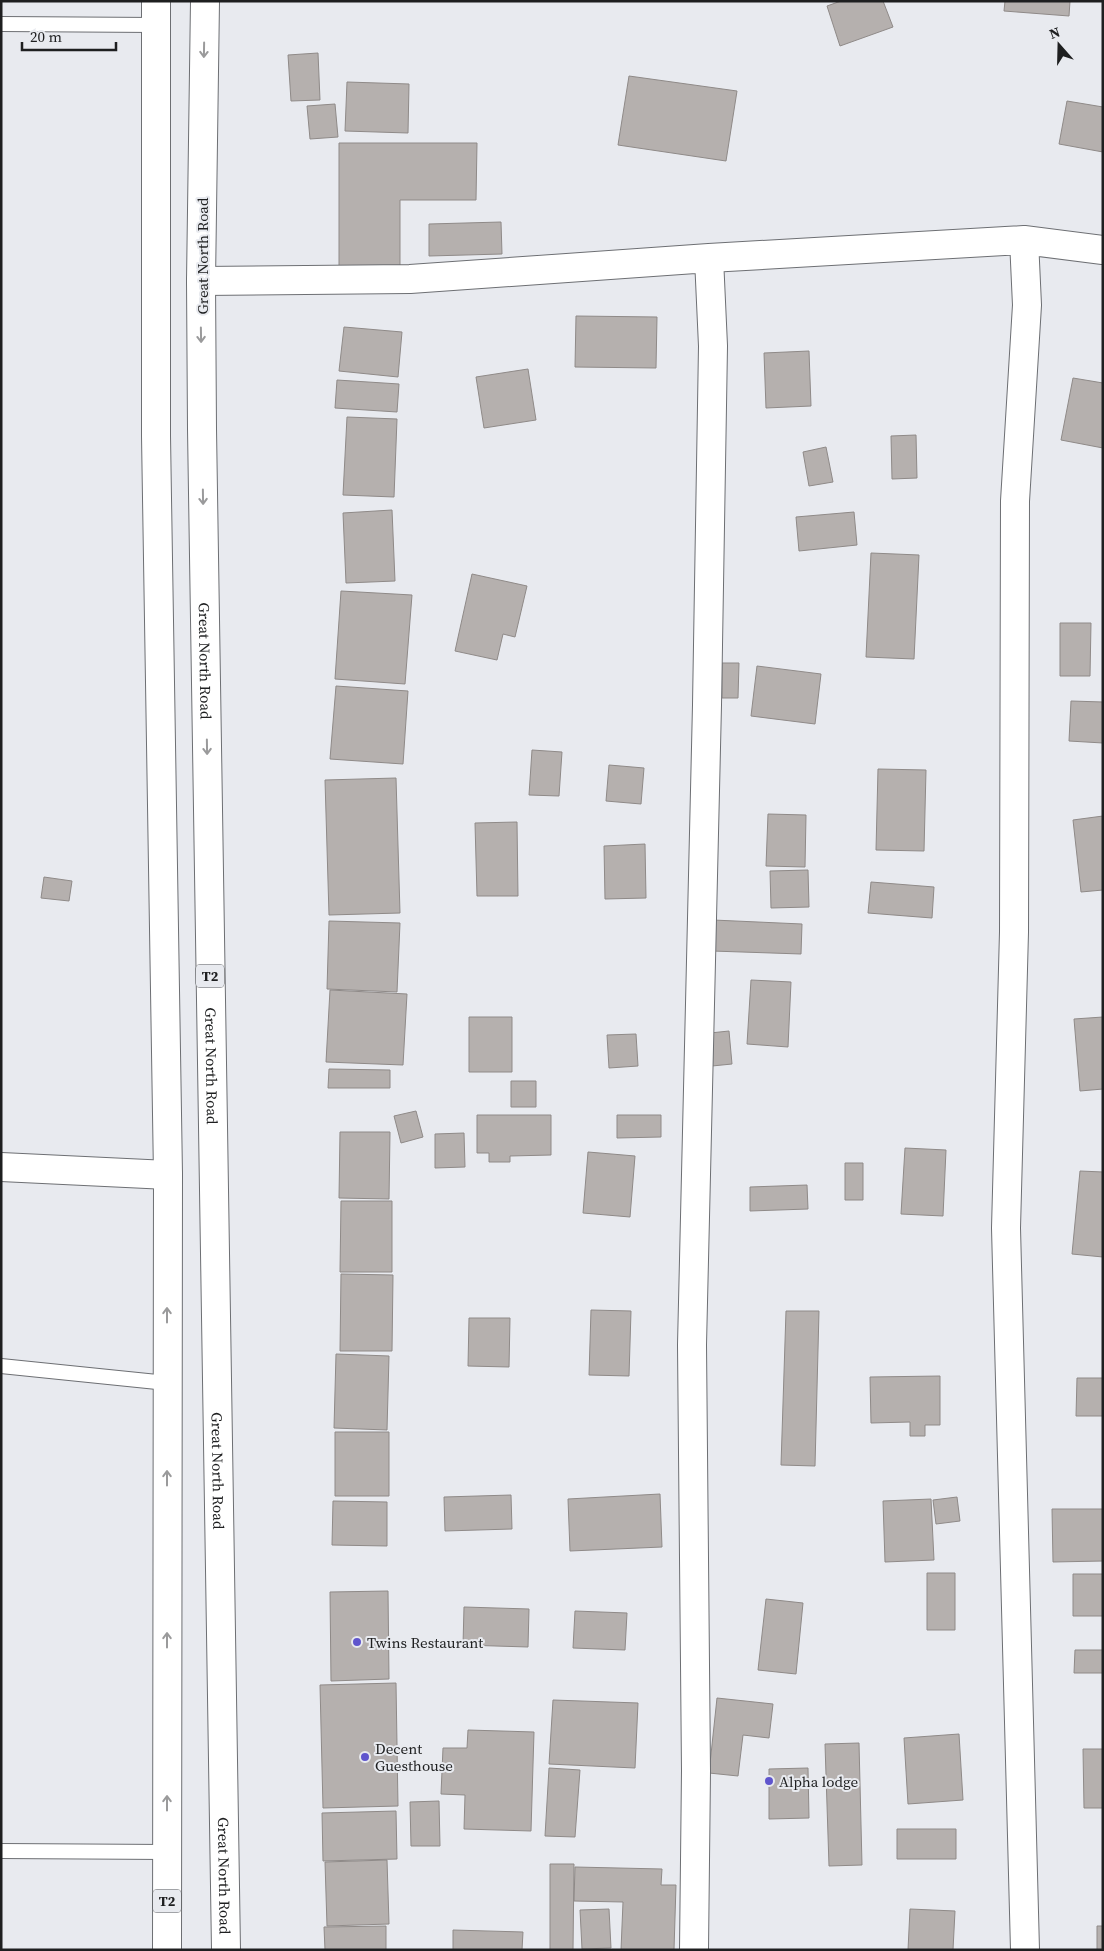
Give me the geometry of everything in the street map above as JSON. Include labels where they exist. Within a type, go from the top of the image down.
[{"type":"main road","name":"Great North Road","points":[[204,1],[201,281],[226,1950]]},
{"type":"main road","name":"T2","points":[[156,13],[156,436],[168,1175],[166,1950]]},
{"type":"main road","points":[[201,281],[410,278],[1024,240],[1103,250]]},
{"type":"main road","points":[[1024,240],[1028,305],[1015,501],[1014,932],[1006,1228],[1025,1950]]},
{"type":"main road","points":[[694,1950],[696,1771],[692,1345],[708,695],[713,366],[709,258]]},
{"type":"main road","points":[[1,1167],[168,1175]]},
{"type":"lane","points":[[1,24],[156,13]]},
{"type":"lane","points":[[1,1366],[167,1383]]},
{"type":"lane","points":[[1,1851],[167,1852]]},
{"type":"building","points":[[841,1],[883,1],[893,27],[840,46],[827,6]]},
{"type":"building","points":[[1005,1],[1070,1],[1069,16],[1004,11]]},
{"type":"building","points":[[318,53],[320,100],[291,101],[288,55]]},
{"type":"building","points":[[629,76],[737,91],[726,161],[618,145]]},
{"type":"building","points":[[347,82],[409,84],[408,133],[345,131]]},
{"type":"building","points":[[1067,101],[1103,107],[1103,152],[1059,144]]},
{"type":"building","points":[[335,104],[338,137],[310,139],[307,106]]},
{"type":"building","points":[[339,143],[477,143],[476,200],[400,200],[400,268],[339,268]]},
{"type":"building","points":[[501,222],[502,254],[429,256],[429,224]]},
{"type":"building","points":[[576,316],[657,317],[656,368],[575,367]]},
{"type":"building","points":[[344,327],[402,332],[398,377],[339,371]]},
{"type":"building","points":[[809,351],[811,406],[766,408],[764,353]]},
{"type":"building","points":[[528,369],[536,420],[484,428],[476,377]]},
{"type":"building","points":[[1073,378],[1103,383],[1103,448],[1061,440]]},
{"type":"building","points":[[337,380],[399,384],[397,412],[335,408]]},
{"type":"building","points":[[347,417],[397,419],[394,497],[343,495]]},
{"type":"building","points":[[916,435],[917,478],[892,479],[891,436]]},
{"type":"building","points":[[826,447],[833,482],[809,486],[803,452]]},
{"type":"building","points":[[392,510],[395,581],[346,583],[343,513]]},
{"type":"building","points":[[854,512],[857,545],[799,551],[796,517]]},
{"type":"building","points":[[871,553],[919,555],[914,659],[866,657]]},
{"type":"building","points":[[472,574],[527,586],[515,637],[503,634],[497,660],[455,651]]},
{"type":"building","points":[[341,591],[412,595],[405,684],[335,679]]},
{"type":"building","points":[[1060,623],[1091,623],[1090,676],[1060,676]]},
{"type":"building","points":[[722,663],[739,663],[738,698],[722,698]]},
{"type":"building","points":[[757,666],[821,674],[815,724],[751,716]]},
{"type":"building","points":[[336,686],[408,691],[403,764],[330,759]]},
{"type":"building","points":[[1071,701],[1103,702],[1103,743],[1069,741]]},
{"type":"building","points":[[532,750],[562,752],[559,796],[529,795]]},
{"type":"building","points":[[609,765],[644,768],[641,804],[606,801]]},
{"type":"building","points":[[878,769],[926,770],[924,851],[876,850]]},
{"type":"building","points":[[396,778],[400,913],[329,915],[325,780]]},
{"type":"building","points":[[768,814],[806,815],[805,867],[766,866]]},
{"type":"building","points":[[1103,816],[1103,890],[1081,892],[1073,820]]},
{"type":"building","points":[[517,822],[518,896],[477,896],[475,823]]},
{"type":"building","points":[[645,844],[646,898],[605,899],[604,846]]},
{"type":"building","points":[[808,870],[809,907],[771,908],[770,871]]},
{"type":"building","points":[[44,877],[72,881],[69,901],[41,898]]},
{"type":"building","points":[[871,882],[934,887],[932,918],[868,913]]},
{"type":"building","points":[[713,920],[802,924],[801,954],[712,951]]},
{"type":"building","points":[[329,921],[400,923],[397,992],[327,989]]},
{"type":"building","points":[[751,980],[791,982],[788,1047],[747,1044]]},
{"type":"building","points":[[330,990],[407,994],[403,1065],[326,1062]]},
{"type":"building","points":[[469,1017],[512,1017],[512,1072],[469,1072]]},
{"type":"building","points":[[1103,1017],[1103,1089],[1080,1091],[1074,1019]]},
{"type":"building","points":[[729,1031],[732,1064],[712,1066],[710,1033]]},
{"type":"building","points":[[636,1034],[638,1066],[609,1068],[607,1035]]},
{"type":"building","points":[[329,1069],[390,1070],[390,1088],[328,1088]]},
{"type":"building","points":[[511,1081],[536,1081],[536,1107],[511,1107]]},
{"type":"building","points":[[416,1111],[423,1137],[401,1143],[394,1116]]},
{"type":"building","points":[[477,1115],[551,1115],[551,1155],[510,1156],[510,1162],[489,1162],[489,1153],[477,1153]]},
{"type":"building","points":[[617,1115],[661,1115],[661,1137],[617,1138]]},
{"type":"building","points":[[340,1132],[390,1132],[389,1199],[339,1198]]},
{"type":"building","points":[[464,1133],[465,1167],[435,1168],[435,1134]]},
{"type":"building","points":[[905,1148],[946,1150],[943,1216],[901,1214]]},
{"type":"building","points":[[588,1152],[635,1156],[630,1217],[583,1213]]},
{"type":"building","points":[[845,1163],[863,1163],[863,1200],[845,1200]]},
{"type":"building","points":[[1080,1171],[1103,1172],[1103,1257],[1072,1254]]},
{"type":"building","points":[[807,1185],[808,1209],[750,1211],[750,1187]]},
{"type":"building","points":[[341,1201],[392,1201],[392,1272],[340,1272]]},
{"type":"building","points":[[341,1274],[393,1275],[392,1351],[340,1351]]},
{"type":"building","points":[[591,1310],[631,1311],[629,1376],[589,1375]]},
{"type":"building","points":[[786,1311],[819,1311],[815,1466],[781,1465]]},
{"type":"building","points":[[469,1318],[510,1318],[509,1367],[468,1366]]},
{"type":"building","points":[[336,1354],[389,1356],[387,1430],[334,1428]]},
{"type":"building","points":[[940,1376],[940,1425],[925,1425],[925,1436],[910,1436],[910,1422],[871,1423],[870,1377]]},
{"type":"building","points":[[1077,1378],[1103,1378],[1103,1416],[1076,1416]]},
{"type":"building","points":[[335,1432],[389,1432],[389,1496],[335,1496]]},
{"type":"building","points":[[660,1494],[662,1547],[570,1551],[568,1499]]},
{"type":"building","points":[[511,1495],[512,1529],[445,1531],[444,1497]]},
{"type":"building","points":[[957,1497],[960,1521],[936,1524],[933,1500]]},
{"type":"building","points":[[931,1499],[934,1560],[885,1562],[883,1501]]},
{"type":"building","points":[[333,1501],[387,1502],[387,1546],[332,1545]]},
{"type":"building","points":[[1052,1509],[1103,1509],[1103,1561],[1053,1562]]},
{"type":"building","points":[[927,1573],[955,1573],[955,1630],[927,1630]]},
{"type":"building","points":[[1073,1574],[1103,1574],[1103,1616],[1073,1616]]},
{"type":"building","points":[[388,1591],[389,1679],[331,1681],[330,1592]]},
{"type":"building","points":[[766,1599],[803,1603],[796,1674],[758,1670]]},
{"type":"building","points":[[464,1607],[529,1609],[528,1647],[463,1645]]},
{"type":"building","points":[[575,1611],[627,1613],[625,1650],[573,1648]]},
{"type":"building","points":[[1075,1650],[1103,1650],[1103,1673],[1074,1673]]},
{"type":"building","points":[[396,1683],[398,1806],[323,1808],[320,1685]]},
{"type":"building","points":[[717,1698],[773,1704],[769,1738],[743,1735],[738,1776],[709,1773]]},
{"type":"building","points":[[553,1700],[638,1703],[635,1768],[549,1764]]},
{"type":"building","points":[[468,1730],[534,1732],[531,1831],[464,1829],[465,1795],[441,1794],[443,1748],[467,1748]]},
{"type":"building","points":[[959,1734],[963,1800],[908,1804],[904,1738]]},
{"type":"building","points":[[859,1743],[862,1865],[829,1866],[825,1744]]},
{"type":"building","points":[[1083,1749],[1103,1749],[1103,1808],[1084,1808]]},
{"type":"building","points":[[549,1768],[580,1770],[575,1837],[545,1836]]},
{"type":"building","points":[[808,1768],[809,1818],[769,1819],[769,1769]]},
{"type":"building","points":[[439,1801],[440,1846],[411,1846],[410,1802]]},
{"type":"building","points":[[396,1811],[397,1859],[323,1861],[322,1813]]},
{"type":"building","points":[[897,1829],[956,1829],[956,1859],[897,1859]]},
{"type":"building","points":[[387,1860],[389,1924],[327,1926],[325,1862]]},
{"type":"building","points":[[550,1864],[574,1864],[573,1950],[550,1950]]},
{"type":"building","points":[[575,1867],[662,1869],[661,1885],[676,1885],[674,1950],[621,1950],[623,1902],[574,1901]]},
{"type":"building","points":[[609,1909],[611,1948],[582,1949],[580,1910]]},
{"type":"building","points":[[910,1909],[955,1911],[953,1950],[908,1950]]},
{"type":"building","points":[[386,1926],[386,1950],[325,1950],[324,1927]]},
{"type":"building","points":[[1097,1926],[1103,1926],[1103,1950],[1097,1950]]},
{"type":"building","points":[[453,1930],[523,1932],[522,1950],[453,1950]]},
{"type":"place","name":"Twins Restaurant","points":[[357,1642]]},
{"type":"place","name":"Decent Guesthouse","points":[[365,1757]]},
{"type":"place","name":"Alpha lodge","points":[[769,1781]]}]
